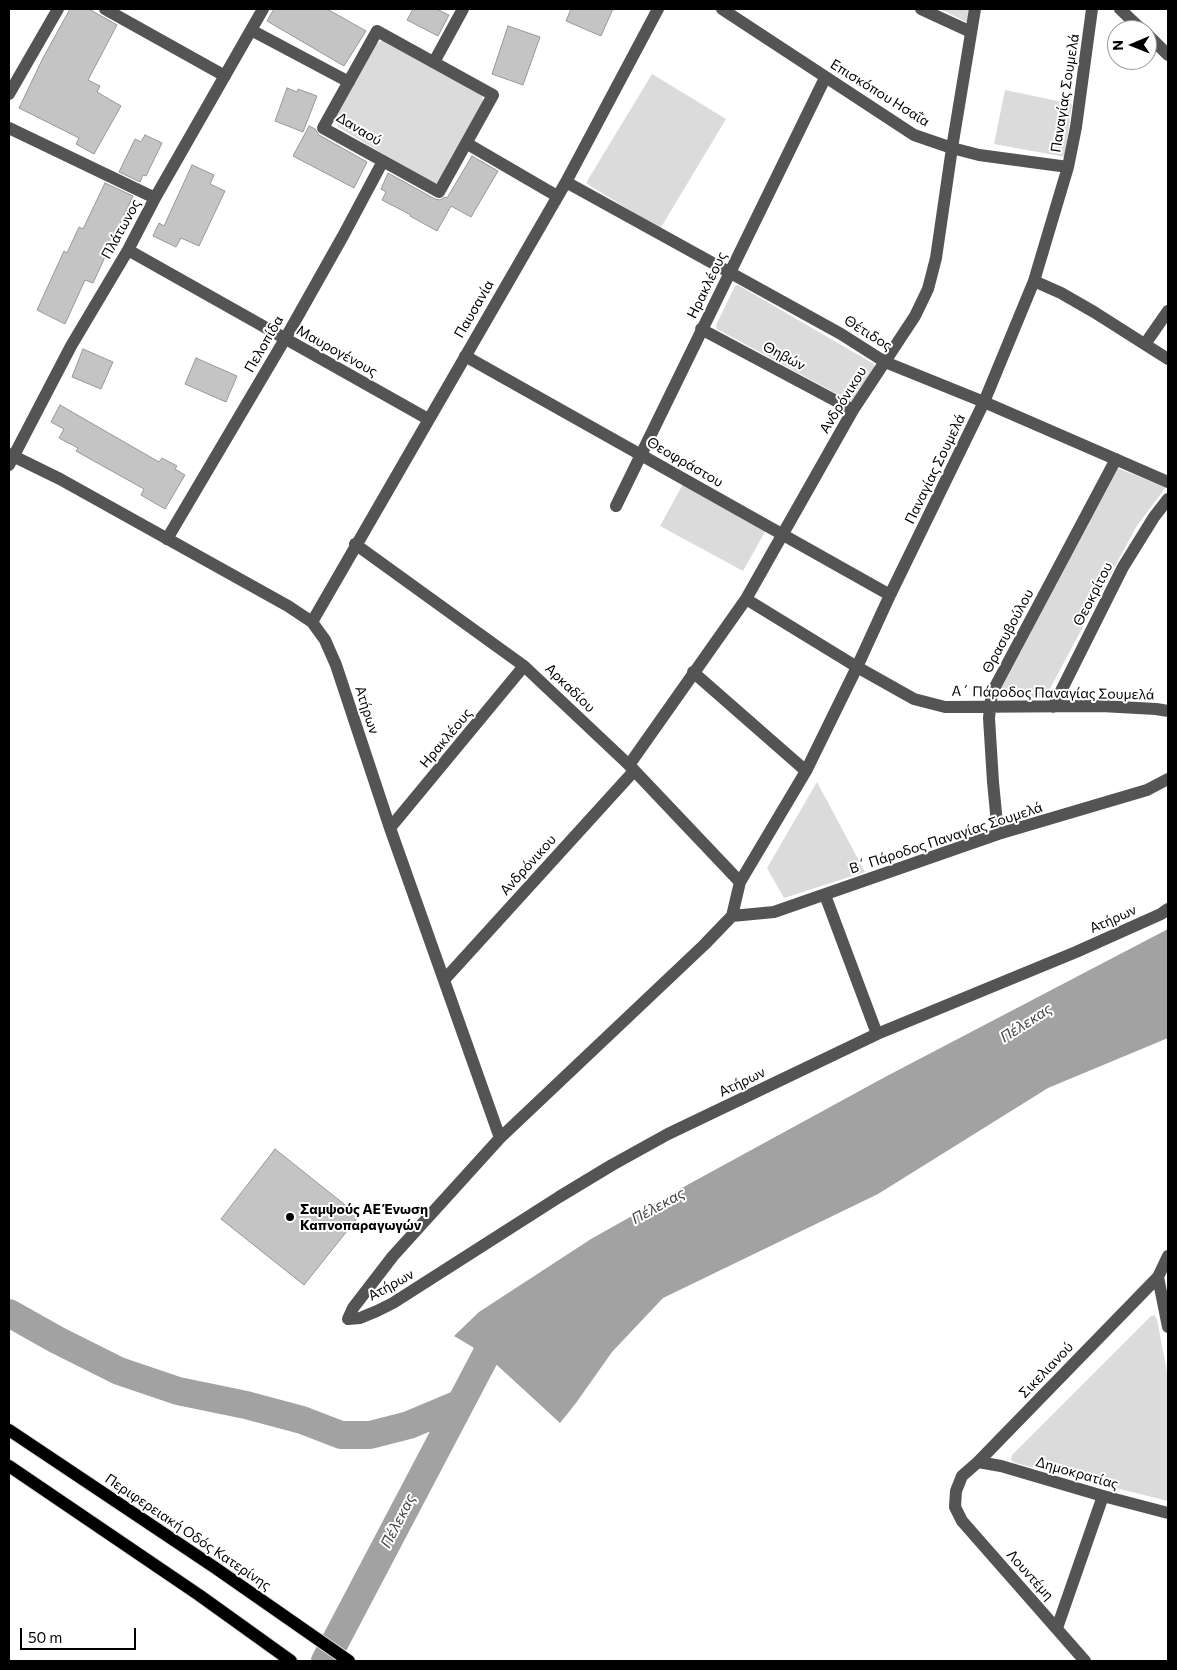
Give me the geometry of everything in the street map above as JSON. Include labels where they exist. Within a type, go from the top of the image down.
[{"type":"main road","name":"Περιφερειακή Οδός Κατερίνης","points":[[9,1430],[214,1567],[349,1661]]},
{"type":"main road","points":[[9,1466],[199,1595],[291,1661]]},
{"type":"street","points":[[9,94],[58,9]]},
{"type":"street","points":[[105,9],[225,76]]},
{"type":"street","name":"Πλάτωνος","points":[[10,458],[71,346],[128,250],[155,198],[263,9]]},
{"type":"street","points":[[434,62],[463,9]]},
{"type":"street","name":"Παυσανία","points":[[312,622],[355,544],[566,182],[658,9]]},
{"type":"street","name":"Επισκόπου Ησαΐα","points":[[722,9],[914,135],[978,155],[1068,167]]},
{"type":"street","points":[[921,9],[971,32]]},
{"type":"street","name":"Ανδρόνικου","points":[[444,980],[631,768],[694,672],[746,599],[781,534],[853,410],[915,316],[928,289],[936,258],[975,9]]},
{"type":"street","name":"Παναγίας Σουμελά","points":[[732,916],[740,882],[806,771],[857,667],[984,402],[1034,281],[1068,167],[1077,118],[1092,9]]},
{"type":"street","points":[[1120,9],[1132,20]]},
{"type":"street","points":[[251,30],[349,82]]},
{"type":"street","name":"Δαναού","points":[[377,30],[434,62],[493,95],[439,192],[323,128],[377,30]]},
{"type":"street","points":[[1157,44],[1168,54]]},
{"type":"street","name":"Ηρακλέους","points":[[616,506],[826,78]]},
{"type":"street","points":[[9,128],[155,198]]},
{"type":"street","points":[[466,143],[557,196]]},
{"type":"street","name":"Πελοπίδα","points":[[167,539],[285,339],[383,162]]},
{"type":"street","name":"Θέτιδος","points":[[566,182],[841,334],[885,362],[984,402],[1168,482]]},
{"type":"street","name":"Μαυρογένους","points":[[128,250],[428,419]]},
{"type":"street","points":[[1034,281],[1062,293],[1168,359]]},
{"type":"street","points":[[1146,344],[1168,311]]},
{"type":"street","name":"Θηβών","points":[[702,329],[853,410]]},
{"type":"street","name":"Θεοφράστου","points":[[464,356],[890,595]]},
{"type":"street","name":"Ατήρων","points":[[10,458],[41,468],[288,606],[312,622],[324,640],[336,665],[390,828],[500,1138],[393,1256],[353,1308],[348,1319],[360,1318],[393,1303],[552,1201],[668,1134],[877,1034],[1076,952],[1161,914],[1168,909]]},
{"type":"street","name":"Θρασυβούλου","points":[[998,834],[993,782],[990,706],[995,687],[1116,459]]},
{"type":"street","name":"Θεοκρίτου","points":[[1053,707],[1123,567],[1154,517],[1168,499]]},
{"type":"street","name":"Αρκαδίου","points":[[355,544],[524,666],[631,768],[740,882]]},
{"type":"street","points":[[746,599],[857,667]]},
{"type":"street","name":"Ηρακλέους","points":[[390,828],[524,666]]},
{"type":"street","name":"Α΄ Πάροδος Παναγίας Σουμελά","points":[[857,667],[914,699],[945,707],[1110,706],[1156,709],[1168,712]]},
{"type":"street","points":[[694,672],[806,771]]},
{"type":"street","name":"Β΄ Πάροδος Παναγίας Σουμελά","points":[[732,916],[774,912],[998,834],[1146,790],[1168,779]]},
{"type":"street","points":[[825,894],[877,1034]]},
{"type":"street","points":[[500,1138],[697,952],[732,916]]},
{"type":"street","name":"Σικελιανού","points":[[955,1507],[956,1491],[962,1476],[978,1462],[1158,1277],[1168,1256]]},
{"type":"street","points":[[1158,1277],[1168,1327]]},
{"type":"street","name":"Δημοκρατίας","points":[[978,1462],[1001,1466],[1168,1513]]},
{"type":"street","points":[[1057,1628],[1103,1496]]},
{"type":"street","name":"Λουντέμη","points":[[955,1507],[962,1521],[1085,1661]]},
{"type":"shaded area","points":[[940,9],[970,9],[968,23]]},
{"type":"shaded area","points":[[385,40],[482,94],[483,101],[438,183],[431,183],[338,127],[335,119],[376,43]]},
{"type":"shaded area","points":[[652,74],[726,119],[660,229],[586,183]]},
{"type":"shaded area","points":[[1005,90],[1072,104],[1065,157],[994,144]]},
{"type":"shaded area","points":[[738,285],[874,364],[875,370],[857,400],[850,401],[717,329],[716,325],[735,286]]},
{"type":"shaded area","points":[[1117,468],[1166,487],[1136,527],[1045,698],[997,697]]},
{"type":"shaded area","points":[[683,484],[766,530],[743,571],[660,526]]},
{"type":"shaded area","points":[[817,782],[865,872],[784,898],[767,868]]},
{"type":"shaded area","points":[[1154,1315],[1157,1319],[1168,1377],[1168,1501],[1015,1463],[1011,1460],[1012,1455]]},
{"type":"water","points":[[1168,929],[1168,1038],[1048,1088],[878,1194],[663,1298],[612,1352],[560,1423],[486,1355],[454,1336],[479,1312],[591,1239],[885,1077]]},
{"type":"building","points":[[70,9],[89,9],[117,25],[88,80],[100,86],[97,92],[121,106],[94,154],[76,144],[79,138],[19,108],[43,58]]},
{"type":"building","points":[[274,9],[327,9],[366,31],[344,66],[267,21]]},
{"type":"building","points":[[413,9],[436,9],[449,15],[438,36],[407,20]]},
{"type":"building","points":[[571,9],[613,9],[601,36],[566,21]]},
{"type":"building","points":[[508,26],[540,37],[523,85],[492,74]]},
{"type":"building","points":[[287,88],[297,92],[298,89],[317,96],[303,132],[275,121]]},
{"type":"building","points":[[309,126],[315,129],[319,135],[367,162],[354,188],[293,156]]},
{"type":"building","points":[[145,135],[162,143],[146,176],[143,175],[140,182],[119,172],[135,139],[141,142]]},
{"type":"building","points":[[472,156],[498,171],[471,217],[451,206],[437,231],[382,200],[386,192],[381,189],[388,173],[435,199],[447,198]]},
{"type":"building","points":[[192,165],[214,175],[210,184],[225,191],[199,246],[181,238],[176,247],[153,236],[159,223],[164,226]]},
{"type":"building","points":[[105,183],[133,196],[93,283],[85,280],[65,324],[37,310],[64,251],[67,253],[79,227],[83,229]]},
{"type":"building","points":[[83,349],[113,362],[101,389],[72,377]]},
{"type":"building","points":[[196,358],[237,376],[226,402],[185,384]]},
{"type":"building","points":[[60,405],[159,462],[162,458],[177,466],[175,469],[185,475],[165,509],[141,495],[144,489],[76,451],[78,448],[59,438],[64,429],[51,422]]},
{"type":"building","name":"Σαμψούς ΑΕ Ένωση Καπνοπαραγωγών","points":[[275,1149],[359,1216],[304,1285],[221,1219]]},
{"type":"waterway","points":[[9,1313],[119,1371],[178,1391],[246,1405],[302,1420],[341,1435],[370,1435],[409,1425],[459,1404]]},
{"type":"waterway","name":"Πέλεκας","points":[[325,1661],[486,1355],[496,1331],[504,1323]]},
{"type":"place","name":"Σαμψούς ΑΕ Ένωση Καπνοπαραγωγών","points":[[290,1217]]}]
